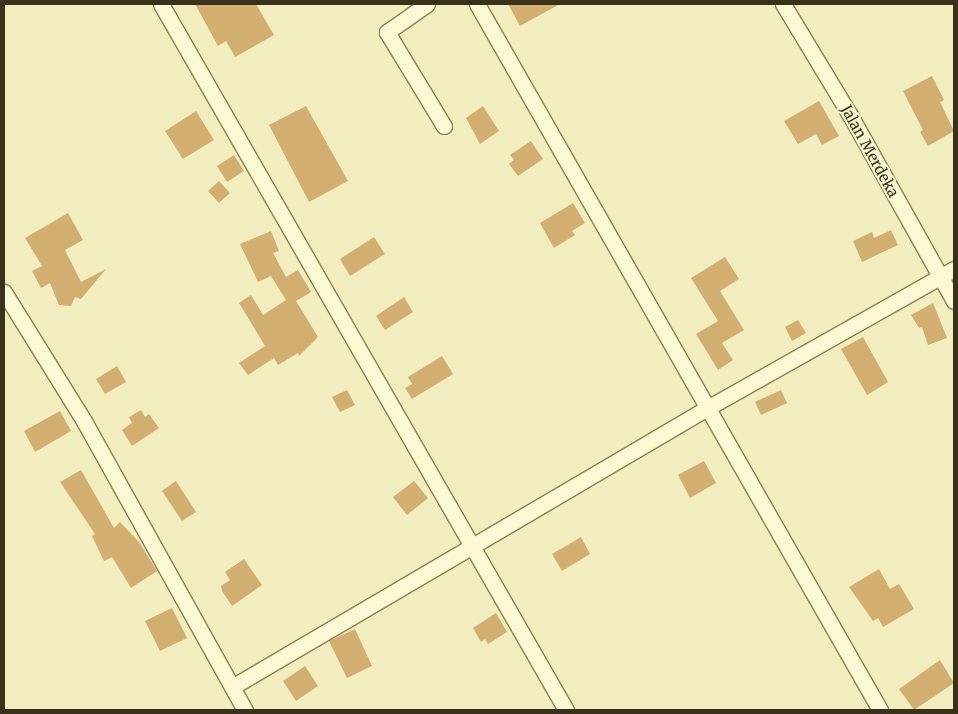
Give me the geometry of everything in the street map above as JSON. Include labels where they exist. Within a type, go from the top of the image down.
[{"type":"street","points":[[161,4],[566,710]]},
{"type":"street","points":[[427,4],[387,32],[444,126]]},
{"type":"street","points":[[477,4],[880,710]]},
{"type":"street","name":"Jalan Merdeka","points":[[783,4],[850,115],[954,301]]},
{"type":"street","points":[[232,687],[473,547],[708,407],[954,269]]},
{"type":"street","points":[[4,292],[84,421],[245,710]]},
{"type":"building","points":[[195,4],[256,4],[274,35],[235,57],[226,41],[218,46]]},
{"type":"building","points":[[508,4],[560,4],[520,26]]},
{"type":"building","points":[[932,76],[944,100],[940,102],[954,131],[928,146],[920,132],[923,130],[903,91]]},
{"type":"building","points":[[819,101],[839,136],[822,145],[816,134],[798,144],[784,121]]},
{"type":"building","points":[[306,106],[348,181],[309,202],[269,125]]},
{"type":"building","points":[[483,106],[499,131],[480,144],[466,118]]},
{"type":"building","points":[[196,111],[214,140],[183,159],[165,131]]},
{"type":"building","points":[[531,141],[543,159],[518,176],[509,164],[514,160],[510,155]]},
{"type":"building","points":[[234,155],[244,171],[227,182],[217,166]]},
{"type":"building","points":[[219,181],[230,193],[219,203],[208,191]]},
{"type":"building","points":[[573,203],[585,223],[572,231],[575,235],[554,248],[540,223]]},
{"type":"building","points":[[68,213],[83,240],[65,250],[81,282],[106,269],[81,299],[75,297],[71,306],[59,305],[50,283],[41,288],[32,271],[42,266],[25,238]]},
{"type":"building","points":[[891,230],[898,245],[862,262],[853,241],[872,232],[874,238]]},
{"type":"building","points":[[271,231],[279,251],[273,253],[286,277],[298,270],[311,292],[296,301],[318,337],[299,356],[298,353],[278,365],[274,358],[248,375],[239,363],[265,346],[239,303],[251,295],[263,315],[286,300],[271,276],[258,282],[240,244]]},
{"type":"building","points":[[374,237],[385,254],[350,276],[340,259]]},
{"type":"building","points":[[725,257],[739,279],[720,291],[744,330],[722,343],[733,360],[718,370],[696,334],[718,321],[691,278]]},
{"type":"building","points":[[404,297],[413,312],[385,330],[376,316]]},
{"type":"building","points":[[933,303],[947,338],[928,345],[922,327],[919,328],[911,315]]},
{"type":"building","points":[[798,320],[806,333],[792,341],[785,327]]},
{"type":"building","points":[[863,337],[888,382],[867,395],[841,349]]},
{"type":"building","points":[[442,356],[453,374],[412,399],[405,388],[412,384],[408,377]]},
{"type":"building","points":[[117,366],[126,382],[105,394],[96,379]]},
{"type":"building","points":[[347,390],[355,405],[340,412],[332,397]]},
{"type":"building","points":[[781,390],[787,403],[761,415],[755,402]]},
{"type":"building","points":[[141,410],[145,417],[149,414],[159,428],[132,446],[122,430],[132,423],[129,417]]},
{"type":"building","points":[[60,411],[71,431],[35,452],[24,431]]},
{"type":"building","points":[[704,461],[716,483],[690,498],[678,475]]},
{"type":"building","points":[[81,470],[114,528],[120,522],[139,542],[157,571],[131,588],[112,557],[104,561],[92,536],[95,534],[60,482]]},
{"type":"building","points":[[176,481],[196,512],[182,521],[162,491]]},
{"type":"building","points":[[414,481],[428,498],[407,515],[393,497]]},
{"type":"building","points":[[581,537],[590,554],[562,571],[552,554]]},
{"type":"building","points":[[244,559],[262,585],[232,606],[222,591],[221,586],[230,580],[225,572]]},
{"type":"building","points":[[879,569],[890,589],[899,584],[914,609],[883,627],[878,618],[873,621],[849,587]]},
{"type":"building","points":[[172,608],[187,638],[160,651],[145,621]]},
{"type":"building","points":[[496,613],[507,632],[488,644],[485,639],[481,642],[473,628]]},
{"type":"building","points":[[355,629],[372,666],[347,678],[329,641]]},
{"type":"building","points":[[940,660],[954,683],[914,710],[899,689]]},
{"type":"building","points":[[305,666],[318,686],[296,701],[283,681]]}]
